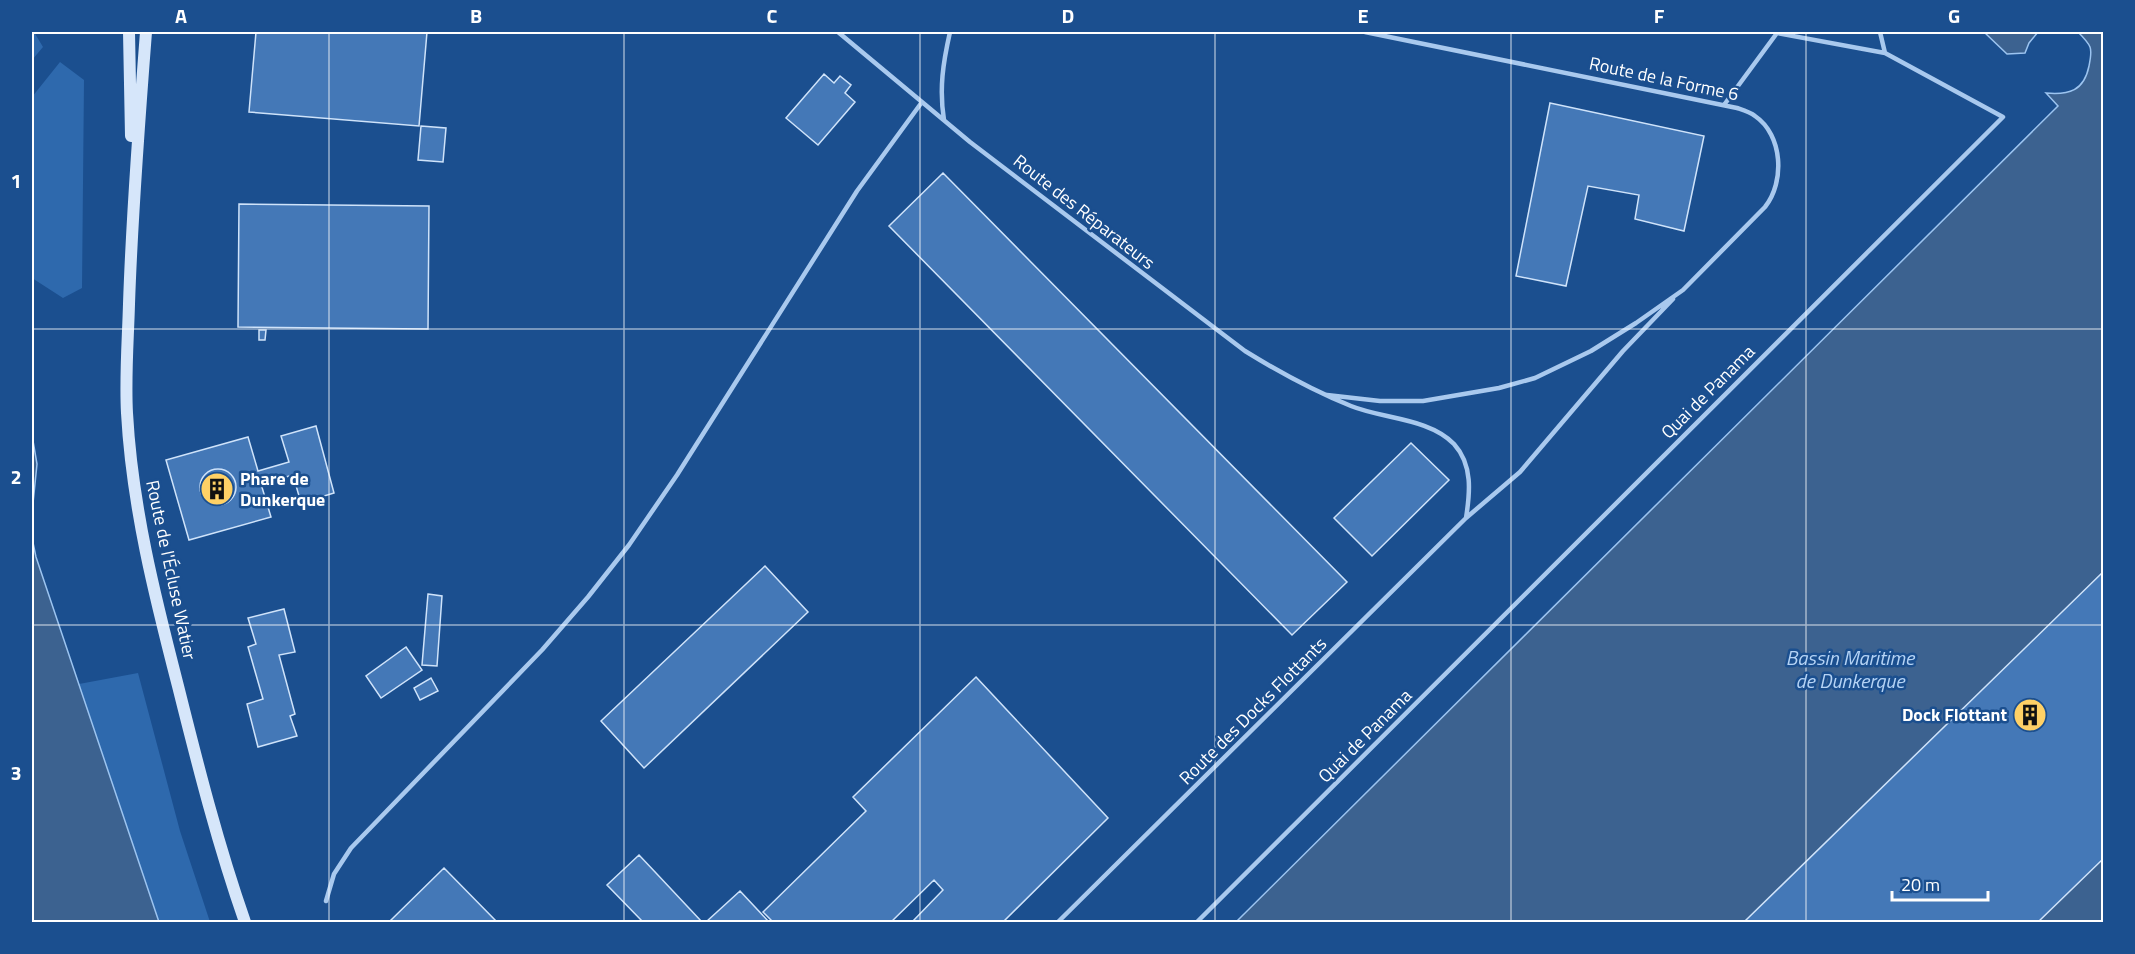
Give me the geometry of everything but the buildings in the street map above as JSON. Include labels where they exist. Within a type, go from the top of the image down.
[{"type":"street","name":"Route de l'Écluse Watier","points":[[129,32],[132,215],[127,412],[137,507],[161,619],[198,767],[245,922]]},
{"type":"street","name":"Route de l'Écluse Watier","points":[[132,215],[146,32]]},
{"type":"lane","name":"Route des Réparateurs","points":[[838,32],[944,121],[1223,336],[1281,372],[1328,395],[1368,412],[1435,431],[1453,443],[1464,459],[1468,471],[1470,497],[1466,518]]},
{"type":"lane","points":[[944,121],[941,74],[950,32]]},
{"type":"lane","name":"Route de la Forme 6","points":[[1328,395],[1380,401],[1423,401],[1516,384],[1545,374],[1582,356],[1636,323],[1683,290],[1765,207],[1778,181],[1775,147],[1766,128],[1754,115],[1737,108],[1365,32]]},
{"type":"lane","points":[[1880,32],[1885,53]]},
{"type":"lane","name":"Quai de Panama","points":[[1197,922],[2003,117],[1885,53],[1777,33],[1724,105]]},
{"type":"lane","points":[[326,900],[340,862],[356,841],[542,650],[629,545],[677,475],[857,191],[922,102]]},
{"type":"lane","name":"Route des Docks Flottants","points":[[1058,922],[1466,518],[1520,472],[1623,351],[1683,290]]},
{"type":"shaded area","points":[[32,32],[43,47],[32,60]]},
{"type":"shaded area","points":[[60,62],[84,80],[82,288],[63,298],[32,278],[32,97]]},
{"type":"shaded area","points":[[138,673],[180,831],[210,922],[159,922],[79,684]]},
{"type":"water","points":[[1984,32],[2038,32],[2029,43],[2025,53],[2007,54]]},
{"type":"water","name":"Bassin Maritime de Dunkerque","points":[[2078,32],[2103,32],[2103,922],[1236,922],[2058,106],[2046,93],[2068,92],[2079,86],[2087,74],[2091,51],[2088,43]]},
{"type":"water","points":[[32,435],[37,464],[32,513]]},
{"type":"water","points":[[32,538],[36,557],[159,922],[32,922]]},
{"type":"place","name":"Phare de Dunkerque","points":[[217,489]]},
{"type":"place","name":"Dock Flottant","points":[[2030,715]]}]
